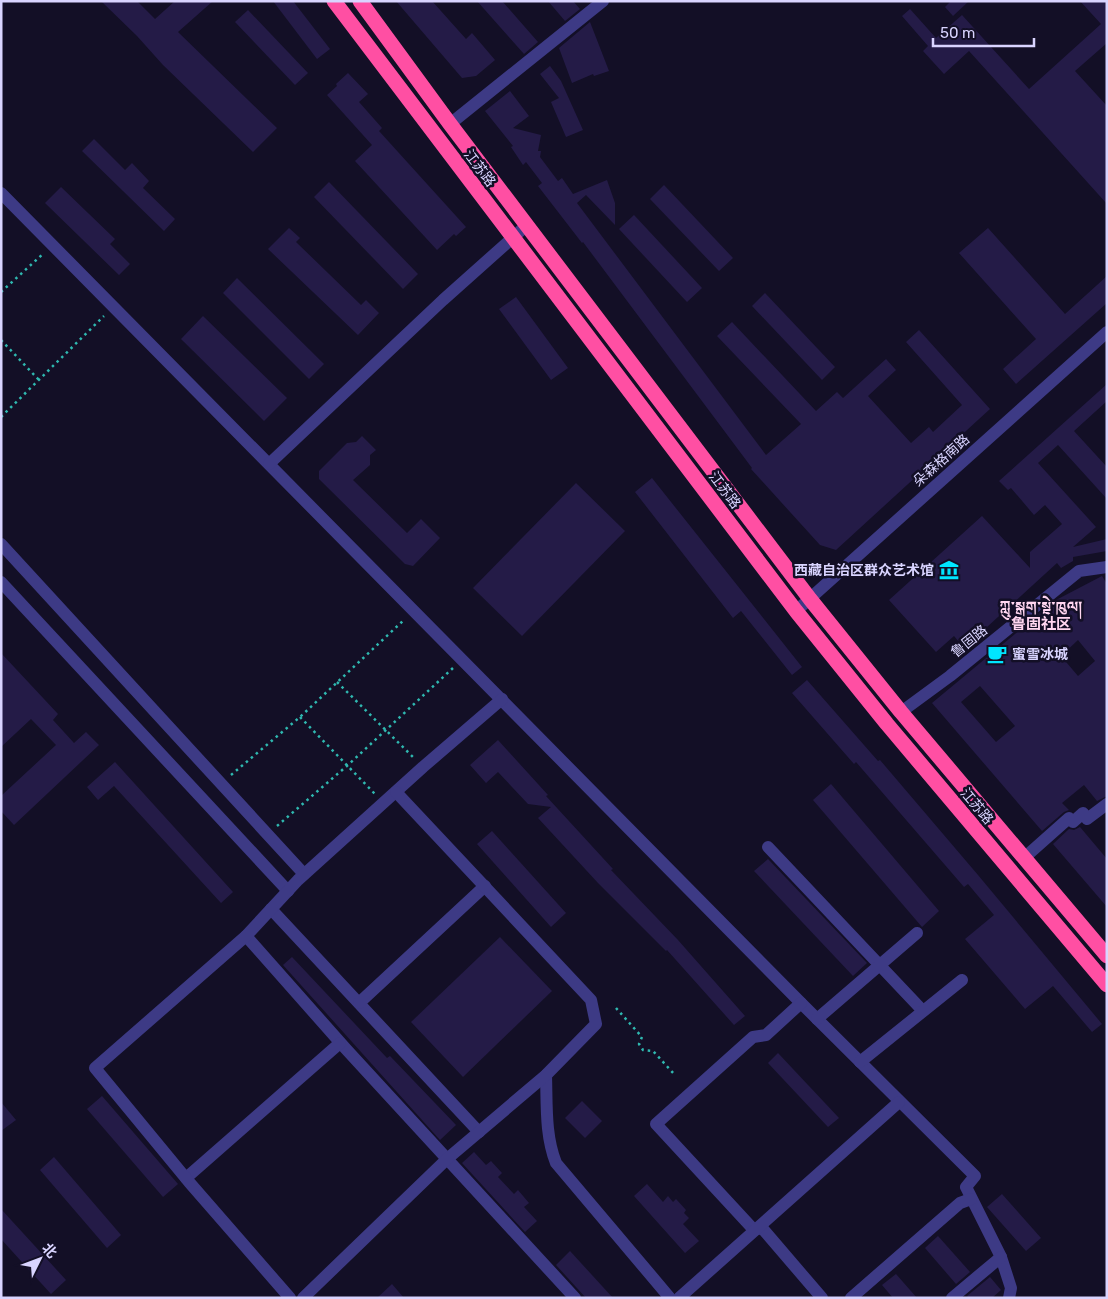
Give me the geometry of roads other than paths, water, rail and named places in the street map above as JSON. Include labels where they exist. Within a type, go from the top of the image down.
[{"type":"highway","name":"江苏路","points":[[334,1],[796,611],[887,724],[1107,985]]},
{"type":"highway","name":"江苏路","points":[[360,1],[450,124],[810,599],[902,712],[1107,956]]},
{"type":"street","points":[[450,124],[603,1]]},
{"type":"street","points":[[2,195],[114,306],[800,1003],[975,1176],[966,1187],[1001,1257],[1011,1288],[1009,1298]]},
{"type":"street","points":[[269,464],[443,300],[527,225]]},
{"type":"street","name":"朵森格南路","points":[[796,611],[1107,332]]},
{"type":"street","points":[[1,544],[304,874]]},
{"type":"street","name":"鲁固路","points":[[902,712],[950,676],[1079,571],[1107,568]]},
{"type":"street","points":[[1,582],[288,891]]},
{"type":"street","points":[[290,1298],[186,1178],[95,1068],[246,936],[304,874],[502,699]]},
{"type":"street","points":[[303,1298],[447,1159],[546,1075],[596,1024],[591,1000],[396,792]]},
{"type":"street","points":[[1024,858],[1069,818],[1073,822],[1083,813],[1087,819],[1107,804]]},
{"type":"street","points":[[768,847],[923,1011]]},
{"type":"street","points":[[359,1004],[485,886]]},
{"type":"street","points":[[271,909],[479,1132]]},
{"type":"street","points":[[817,1019],[917,934]]},
{"type":"street","points":[[246,936],[340,1044],[575,1298]]},
{"type":"street","points":[[860,1062],[962,980]]},
{"type":"street","points":[[754,1230],[656,1124],[753,1037],[766,1034],[800,1003]]},
{"type":"street","points":[[186,1178],[340,1044]]},
{"type":"street","points":[[546,1075],[547,1126],[550,1147],[556,1163],[670,1298]]},
{"type":"street","points":[[679,1298],[899,1102]]},
{"type":"street","points":[[856,1296],[960,1202],[971,1199]]},
{"type":"street","points":[[754,1230],[762,1228],[822,1298]]},
{"type":"street","points":[[952,1298],[1001,1257]]},
{"type":"place","name":"西藏自治区群众艺术馆","points":[[949,570]]},
{"type":"place","name":"蜜雪冰城","points":[[997,654]]},
{"type":"district","name":"ཀླུ་སྒུག་སྡེ་ཁུལ། 鲁固社区","points":[[1041,616]]}]
